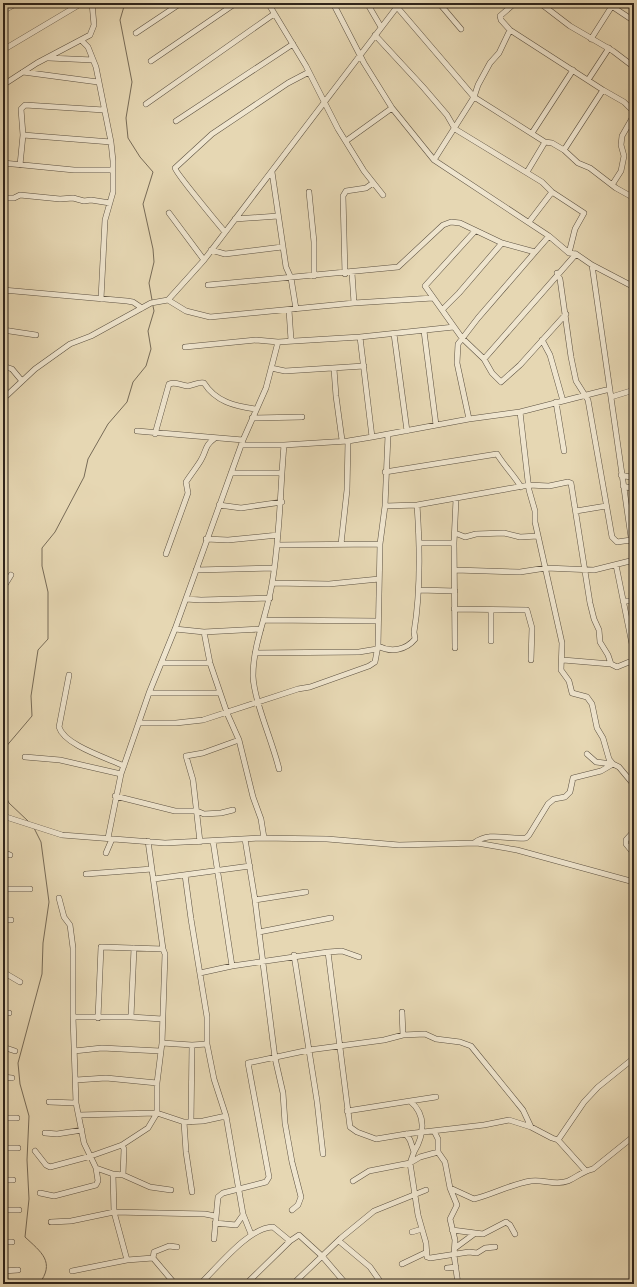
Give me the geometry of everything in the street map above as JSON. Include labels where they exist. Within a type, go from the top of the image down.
[{"type":"street","points":[[3,11],[16,3]]},
{"type":"street","points":[[3,50],[82,3]]},
{"type":"street","points":[[88,47],[90,35],[94,25],[92,3]]},
{"type":"street","points":[[136,33],[181,3]]},
{"type":"street","points":[[151,60],[236,3]]},
{"type":"street","points":[[268,3],[309,72],[324,103],[346,141],[373,183],[383,195]]},
{"type":"street","points":[[333,3],[360,55],[392,108],[434,160],[529,222],[569,253],[576,254],[592,265],[633,286],[634,294]]},
{"type":"street","points":[[367,3],[381,27]]},
{"type":"street","points":[[439,3],[461,29]]},
{"type":"street","points":[[540,3],[634,67]]},
{"type":"street","points":[[511,4],[500,18],[510,30],[624,102],[634,112]]},
{"type":"street","points":[[168,300],[204,260],[398,5],[474,97],[545,142],[552,143],[564,150],[578,163],[590,168],[612,185],[634,198]]},
{"type":"street","points":[[591,39],[609,5],[634,21]]},
{"type":"street","points":[[146,104],[274,14]]},
{"type":"street","points":[[434,160],[474,97],[478,85],[490,63],[499,53],[510,30]]},
{"type":"street","points":[[3,85],[47,58],[82,41],[90,35]]},
{"type":"street","points":[[375,36],[447,115],[455,129],[527,172],[542,182],[552,192],[584,213],[575,229],[569,253]]},
{"type":"street","points":[[82,41],[88,47],[94,60],[111,142],[113,192],[105,220],[101,299]]},
{"type":"street","points":[[176,121],[293,44]]},
{"type":"street","points":[[588,80],[608,48]]},
{"type":"street","points":[[47,58],[94,60]]},
{"type":"street","points":[[532,133],[573,70]]},
{"type":"street","points":[[23,72],[98,82]]},
{"type":"street","points":[[225,232],[194,192],[184,182],[175,168],[212,134],[284,86],[309,72]]},
{"type":"street","points":[[564,150],[603,90]]},
{"type":"street","points":[[20,165],[23,134],[21,109],[25,105],[104,110]]},
{"type":"street","points":[[346,141],[392,108]]},
{"type":"street","points":[[612,185],[621,171],[624,156],[621,145],[622,136],[634,115]]},
{"type":"street","points":[[23,134],[111,142]]},
{"type":"street","points":[[527,172],[545,142]]},
{"type":"street","points":[[3,163],[74,170],[113,170]]},
{"type":"street","points":[[272,172],[282,247],[286,267],[292,278],[296,309]]},
{"type":"street","points":[[345,274],[343,196],[346,191],[366,188],[373,183]]},
{"type":"street","points":[[309,192],[314,242],[314,276]]},
{"type":"street","points":[[529,222],[552,192]]},
{"type":"street","points":[[3,198],[14,198],[20,195],[60,199],[73,198],[84,201],[92,200],[110,203]]},
{"type":"street","points":[[169,212],[204,260]]},
{"type":"street","points":[[235,219],[278,216]]},
{"type":"street","points":[[208,285],[345,274],[398,267],[443,225],[451,222],[460,223],[502,243],[535,252]]},
{"type":"street","points":[[475,231],[425,286],[443,309],[462,338],[484,359],[492,373],[501,382],[520,365],[566,314]]},
{"type":"street","points":[[469,420],[457,363],[458,344],[549,236]]},
{"type":"street","points":[[443,309],[459,293],[502,243]]},
{"type":"street","points":[[211,250],[225,254],[282,247]]},
{"type":"street","points":[[484,359],[557,273],[576,254]]},
{"type":"street","points":[[456,570],[520,572],[546,568],[600,570],[634,559],[631,540],[632,529],[623,486],[592,265]]},
{"type":"street","points":[[352,273],[354,303]]},
{"type":"street","points":[[557,273],[560,279],[566,314],[574,375],[586,396],[606,506],[614,541],[631,540]]},
{"type":"street","points":[[3,290],[133,302],[142,308]]},
{"type":"street","points":[[3,399],[36,369],[70,344],[91,336],[151,303],[159,301],[168,300],[186,311],[210,317],[354,303],[433,298]]},
{"type":"street","points":[[289,310],[291,340]]},
{"type":"street","points":[[186,347],[256,340],[278,342],[394,334],[454,327]]},
{"type":"street","points":[[3,330],[36,335]]},
{"type":"street","points":[[424,331],[436,425]]},
{"type":"street","points":[[394,334],[407,431]]},
{"type":"street","points":[[360,336],[372,437]]},
{"type":"street","points":[[542,340],[550,356],[563,401]]},
{"type":"street","points":[[106,853],[110,839],[115,796],[121,774],[140,723],[149,693],[175,629],[218,505],[255,410],[266,388],[278,342]]},
{"type":"street","points":[[3,366],[12,369],[22,381]]},
{"type":"street","points":[[271,368],[285,371],[364,366]]},
{"type":"street","points":[[334,369],[336,396],[345,440],[348,490],[341,544]]},
{"type":"street","points":[[154,434],[169,384],[173,382],[189,386],[198,382],[204,383],[209,391],[228,404],[255,410]]},
{"type":"street","points":[[137,432],[284,445],[345,440],[388,435],[436,425],[520,412],[610,389]]},
{"type":"street","points":[[611,397],[634,390]]},
{"type":"street","points":[[556,402],[564,451]]},
{"type":"street","points":[[520,412],[529,486],[535,511],[535,522],[562,643],[563,660],[561,670],[569,680],[572,693],[586,697],[594,706],[597,728],[603,738],[609,759],[613,764]]},
{"type":"street","points":[[252,418],[302,417]]},
{"type":"street","points":[[140,723],[176,723],[203,720],[369,666],[375,662],[378,648],[377,620],[380,544],[385,506],[385,472],[388,435]]},
{"type":"street","points":[[166,554],[188,493],[186,482],[202,459],[203,451],[208,443],[215,438]]},
{"type":"street","points":[[279,769],[253,677],[255,653],[270,598],[282,502],[281,473],[284,445]]},
{"type":"street","points":[[385,472],[496,454],[507,470],[516,477],[521,487]]},
{"type":"street","points":[[231,473],[281,473]]},
{"type":"street","points":[[622,475],[630,477],[634,474]]},
{"type":"street","points":[[385,506],[417,505],[521,487],[549,486],[568,482],[571,483],[584,569],[594,619],[599,630],[600,642],[608,655],[611,664]]},
{"type":"street","points":[[623,486],[634,489]]},
{"type":"street","points":[[455,648],[454,609],[456,570],[454,543],[456,499]]},
{"type":"street","points":[[218,505],[240,508],[282,502]]},
{"type":"street","points":[[255,653],[359,652],[378,648],[390,651],[396,650],[416,639],[414,632],[419,590],[417,505]]},
{"type":"street","points":[[576,511],[606,506]]},
{"type":"street","points":[[455,533],[466,537],[476,534],[504,533],[520,537],[538,536]]},
{"type":"street","points":[[206,539],[228,540],[278,535]]},
{"type":"street","points":[[419,543],[454,543]]},
{"type":"street","points":[[277,545],[380,544]]},
{"type":"street","points":[[616,565],[634,654]]},
{"type":"street","points":[[196,570],[274,568]]},
{"type":"street","points":[[3,588],[11,575]]},
{"type":"street","points":[[272,583],[329,584],[379,579]]},
{"type":"street","points":[[419,590],[456,591]]},
{"type":"street","points":[[186,598],[201,600],[270,598]]},
{"type":"street","points":[[623,601],[634,601]]},
{"type":"street","points":[[454,609],[492,611],[510,609],[527,610],[532,628],[531,660]]},
{"type":"street","points":[[491,641],[492,611]]},
{"type":"street","points":[[265,620],[377,620]]},
{"type":"street","points":[[175,629],[204,632],[261,629]]},
{"type":"street","points":[[204,632],[210,663],[227,713],[239,740],[253,797],[261,819],[264,838]]},
{"type":"street","points":[[563,660],[611,664],[617,667],[634,660]]},
{"type":"street","points":[[161,663],[210,663]]},
{"type":"street","points":[[69,676],[59,727],[60,733],[71,742],[124,766]]},
{"type":"street","points":[[149,693],[220,693]]},
{"type":"street","points":[[200,842],[193,780],[186,756],[203,753],[239,740]]},
{"type":"street","points":[[588,754],[596,762],[613,764],[619,767],[634,785]]},
{"type":"street","points":[[25,757],[60,760],[121,774]]},
{"type":"street","points":[[474,843],[487,837],[507,836],[526,838],[529,836],[551,801],[565,797],[570,792],[573,778],[601,771],[613,764]]},
{"type":"street","points":[[115,796],[175,811],[197,811],[204,814],[221,813],[233,810]]},
{"type":"street","points":[[3,816],[30,826],[62,834],[110,839],[200,842],[264,838],[326,839],[399,845],[474,843],[516,850],[634,882]]},
{"type":"street","points":[[634,831],[626,840],[626,844],[634,854]]},
{"type":"street","points":[[245,839],[255,900],[275,1058],[282,1093],[285,1123],[292,1162],[301,1198],[298,1205],[292,1210]]},
{"type":"street","points":[[35,1151],[48,1166],[91,1156],[122,1145],[148,1128],[158,1113],[157,1083],[162,1043],[165,954],[148,841]]},
{"type":"street","points":[[213,841],[232,966]]},
{"type":"street","points":[[3,852],[10,855]]},
{"type":"street","points":[[154,879],[250,866]]},
{"type":"street","points":[[86,874],[152,869]]},
{"type":"street","points":[[185,875],[207,1017],[207,1044],[214,1079],[226,1116],[243,1215],[251,1234]]},
{"type":"street","points":[[3,889],[30,889]]},
{"type":"street","points":[[255,900],[306,892]]},
{"type":"street","points":[[40,1193],[54,1196],[96,1185],[98,1181],[96,1168],[84,1144],[76,1104],[73,1017],[74,948],[70,925],[64,917],[59,898]]},
{"type":"street","points":[[259,932],[331,918]]},
{"type":"street","points":[[3,920],[11,920]]},
{"type":"street","points":[[98,1018],[101,947],[164,949]]},
{"type":"street","points":[[131,1017],[134,948]]},
{"type":"street","points":[[200,973],[294,955],[342,951],[359,957]]},
{"type":"street","points":[[328,952],[339,1047],[345,1077],[347,1110],[350,1127],[357,1132],[376,1139],[484,1125],[509,1120],[532,1127],[558,1140],[585,1170]]},
{"type":"street","points":[[294,955],[321,1129],[323,1154]]},
{"type":"street","points":[[3,972],[20,982]]},
{"type":"street","points":[[3,1012],[9,1013]]},
{"type":"street","points":[[402,1012],[403,1034]]},
{"type":"street","points":[[73,1017],[131,1017],[162,1019]]},
{"type":"street","points":[[214,1239],[218,1197],[223,1193],[268,1180],[248,1063],[309,1050],[384,1040],[403,1034],[425,1034],[436,1039],[460,1042],[470,1046],[523,1110],[532,1127]]},
{"type":"street","points":[[162,1043],[192,1045],[207,1044]]},
{"type":"street","points":[[191,1122],[192,1045]]},
{"type":"street","points":[[3,1048],[15,1051]]},
{"type":"street","points":[[74,1051],[102,1048],[160,1051]]},
{"type":"street","points":[[558,1140],[584,1102],[598,1087],[634,1058]]},
{"type":"street","points":[[3,1077],[12,1078]]},
{"type":"street","points":[[76,1080],[106,1078],[157,1083]]},
{"type":"street","points":[[347,1110],[436,1097]]},
{"type":"street","points":[[410,1101],[419,1110],[423,1132],[410,1163],[415,1195],[426,1243],[425,1253]]},
{"type":"street","points":[[49,1102],[76,1104]]},
{"type":"street","points":[[79,1115],[158,1113],[184,1122],[203,1121],[226,1116]]},
{"type":"street","points":[[3,1118],[17,1118]]},
{"type":"street","points":[[184,1122],[186,1152],[192,1192]]},
{"type":"street","points":[[45,1133],[57,1134],[82,1130]]},
{"type":"street","points":[[434,1131],[438,1139],[438,1152],[445,1162],[450,1188],[457,1205],[450,1218],[455,1240],[454,1255],[458,1284]]},
{"type":"street","points":[[406,1134],[410,1140],[414,1152]]},
{"type":"street","points":[[450,1188],[474,1199],[514,1184],[534,1181],[554,1184],[568,1181],[585,1170],[593,1169],[634,1136]]},
{"type":"street","points":[[122,1145],[124,1149],[123,1175]]},
{"type":"street","points":[[3,1148],[18,1148]]},
{"type":"street","points":[[353,1181],[376,1169],[387,1169],[410,1163],[438,1152]]},
{"type":"street","points":[[96,1168],[113,1174],[123,1175],[150,1187],[171,1190]]},
{"type":"street","points":[[113,1174],[114,1212],[127,1260]]},
{"type":"street","points":[[3,1180],[13,1180]]},
{"type":"street","points":[[293,1284],[322,1256],[374,1211],[426,1190]]},
{"type":"street","points":[[3,1210],[19,1210]]},
{"type":"street","points":[[51,1222],[71,1221],[114,1212],[205,1214],[215,1216]]},
{"type":"street","points":[[215,1223],[236,1224],[243,1215]]},
{"type":"street","points":[[452,1230],[483,1234],[506,1222],[510,1225],[515,1234]]},
{"type":"street","points":[[200,1284],[251,1234],[265,1228],[273,1228],[290,1241]]},
{"type":"street","points":[[412,1232],[422,1229]]},
{"type":"street","points":[[455,1248],[474,1234]]},
{"type":"street","points":[[246,1284],[290,1241],[299,1235],[302,1236],[322,1256],[346,1284]]},
{"type":"street","points":[[339,1241],[370,1267],[382,1284]]},
{"type":"street","points":[[3,1242],[12,1242]]},
{"type":"street","points":[[175,1284],[153,1258],[154,1252],[161,1248],[169,1246],[178,1247]]},
{"type":"street","points":[[425,1253],[430,1258],[469,1252],[477,1253],[485,1248],[495,1246]]},
{"type":"street","points":[[402,1264],[425,1253]]},
{"type":"street","points":[[72,1271],[127,1260],[153,1258]]},
{"type":"street","points":[[447,1268],[456,1267]]},
{"type":"street","points":[[3,1271],[18,1270]]},
{"type":"waterway","points":[[125,3],[120,20],[132,82],[126,118],[128,138],[140,157],[153,172],[143,204],[153,249],[154,262],[149,283],[152,300]]},
{"type":"waterway","points":[[3,780],[6,766],[4,749],[32,716],[31,696],[38,650],[48,639],[48,592],[42,566],[42,548],[55,532],[84,477],[88,459],[108,424],[127,402],[133,382],[146,366],[151,349],[148,331],[154,311],[153,306]]},
{"type":"waterway","points":[[3,791],[9,803],[28,821]]},
{"type":"waterway","points":[[34,828],[41,842],[49,902],[43,943],[42,974],[18,1063],[20,1084],[29,1116],[27,1160],[29,1199],[25,1237],[41,1253],[46,1263],[44,1276],[39,1284]]}]
